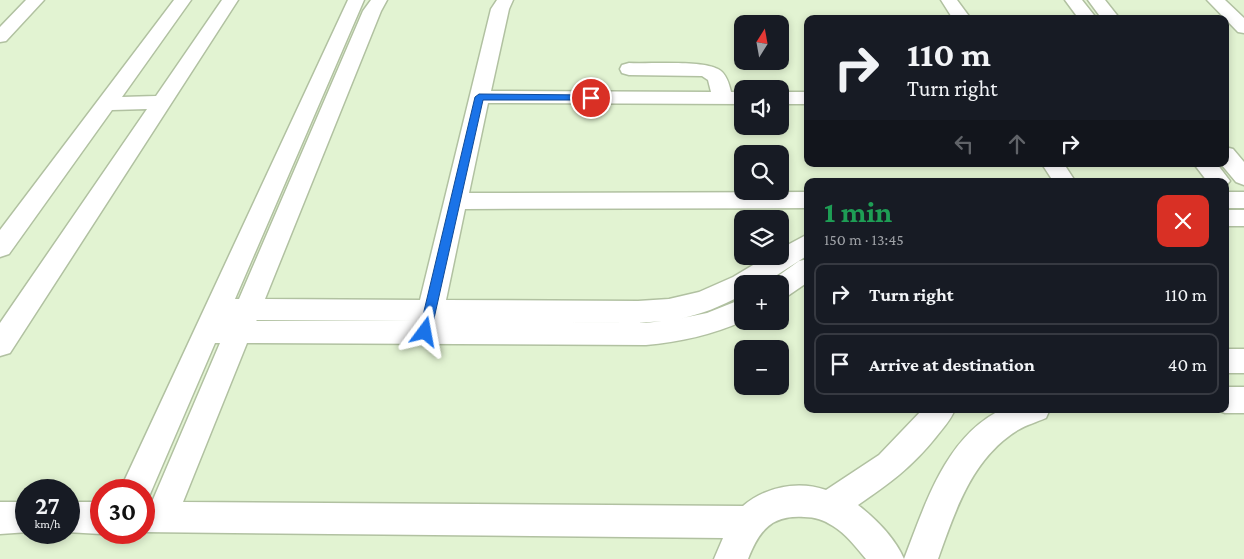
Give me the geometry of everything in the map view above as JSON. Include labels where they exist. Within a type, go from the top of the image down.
[{"type":"street","points":[[0,38],[36,0]]},
{"type":"street","points":[[0,248],[183,0]]},
{"type":"street","points":[[0,345],[230,0]]},
{"type":"street","points":[[141,479],[356,0]]},
{"type":"street","points":[[155,512],[243,321],[372,11],[379,0]]},
{"type":"street","points":[[428,321],[500,9],[505,0]]},
{"type":"street","points":[[949,0],[959,15]]},
{"type":"street","points":[[1215,0],[1244,28]]},
{"type":"street","points":[[1073,1],[1096,1],[1108,15]]},
{"type":"street","points":[[1073,1],[1085,15]]},
{"type":"street","points":[[629,70],[701,70],[711,72],[720,80],[722,98]]},
{"type":"street","points":[[479,97],[734,98]]},
{"type":"street","points":[[789,98],[804,98]]},
{"type":"street","points":[[107,104],[163,102]]},
{"type":"street","points":[[1229,159],[1244,177]]},
{"type":"street","points":[[1055,167],[1062,178]]},
{"type":"street","points":[[1207,167],[1217,178]]},
{"type":"street","points":[[456,201],[804,200]]},
{"type":"street","points":[[212,321],[428,321],[671,310],[703,302],[732,289],[804,245]]},
{"type":"street","points":[[789,282],[804,271]]},
{"type":"street","points":[[428,321],[646,334],[677,331],[707,324],[734,313]]},
{"type":"street","points":[[1229,361],[1244,361]]},
{"type":"street","points":[[1229,400],[1244,400]]},
{"type":"street","points":[[829,506],[890,465],[915,440],[938,413]]},
{"type":"street","points":[[920,559],[956,473],[979,444],[1006,422],[1027,413]]},
{"type":"street","points":[[731,559],[749,522],[762,510],[778,503],[796,500],[829,506],[857,524],[887,559]]},
{"type":"street","points":[[0,518],[15,518]]},
{"type":"street","points":[[155,518],[749,522]]},
{"type":"route","points":[[425,332],[479,97],[591,98]]}]
